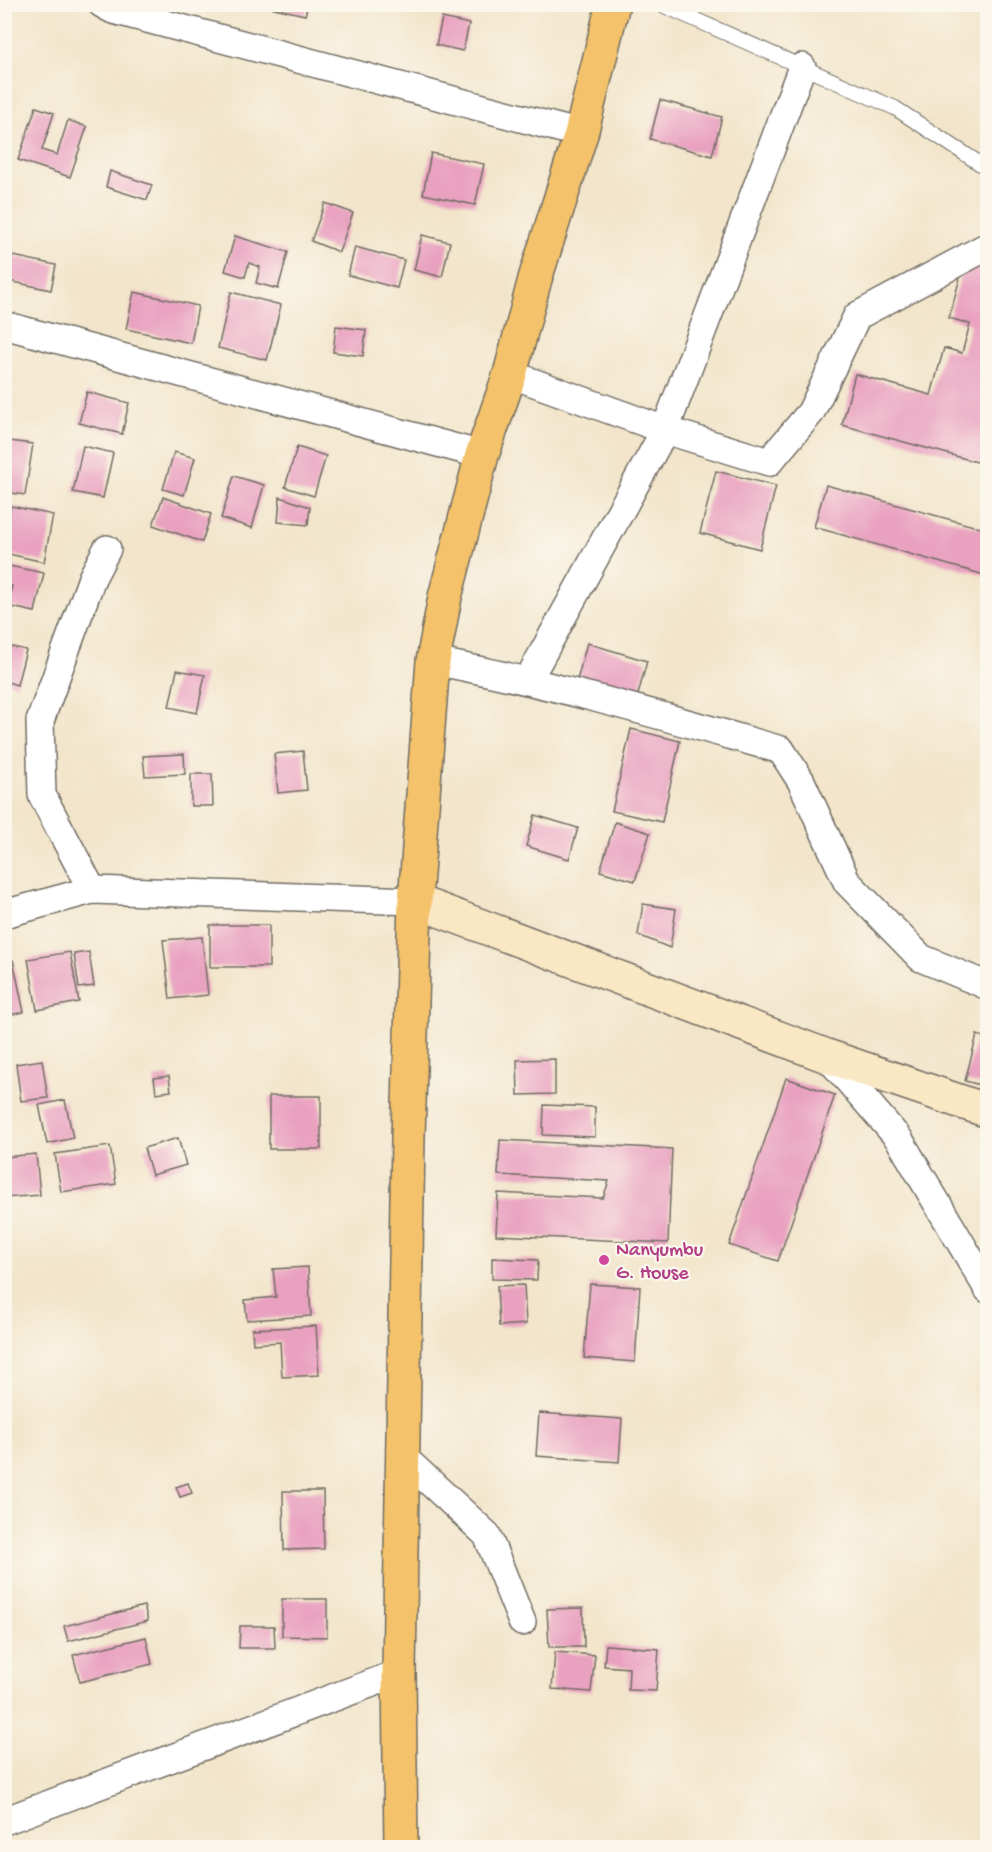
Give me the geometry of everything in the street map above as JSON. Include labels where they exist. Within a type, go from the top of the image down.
[{"type":"main road","points":[[406,1841],[399,1673],[408,1138],[415,901],[433,662],[446,597],[482,455],[510,374],[535,279],[582,134],[613,4]]},
{"type":"street","points":[[102,4],[113,10],[582,134]]},
{"type":"street","points":[[528,680],[665,429],[802,68]]},
{"type":"street","points":[[510,374],[665,429],[769,462],[811,412],[857,316],[987,246]]},
{"type":"street","points":[[4,325],[482,455]]},
{"type":"street","points":[[92,890],[42,795],[40,721],[92,578],[107,549]]},
{"type":"street","points":[[433,662],[528,680],[665,716],[781,750],[801,781],[847,882],[921,958],[987,986]]},
{"type":"street","points":[[4,914],[92,890],[415,901],[827,1056],[987,1111]]},
{"type":"street","points":[[827,1056],[899,1139],[987,1289]]},
{"type":"street","points":[[404,1458],[488,1535],[522,1622]]},
{"type":"street","points":[[4,1821],[399,1673]]},
{"type":"lane","points":[[660,4],[895,108],[987,169]]},
{"type":"building","points":[[261,5],[308,5],[305,15]]},
{"type":"building","points":[[442,18],[469,24],[463,51],[436,45]]},
{"type":"building","points":[[660,100],[722,117],[712,156],[650,139]]},
{"type":"building","points":[[36,107],[54,113],[42,150],[57,155],[68,120],[87,127],[70,177],[18,160]]},
{"type":"building","points":[[431,153],[484,164],[475,205],[423,194]]},
{"type":"building","points":[[110,171],[152,185],[147,200],[106,187]]},
{"type":"building","points":[[325,203],[353,213],[339,252],[311,241]]},
{"type":"building","points":[[422,235],[450,242],[442,277],[414,270]]},
{"type":"building","points":[[235,236],[288,252],[278,289],[256,283],[260,267],[249,263],[245,277],[225,271]]},
{"type":"building","points":[[969,245],[988,249],[988,465],[842,425],[855,374],[931,395],[944,348],[962,353],[970,324],[949,318]]},
{"type":"building","points":[[355,247],[404,260],[397,288],[348,275]]},
{"type":"building","points":[[4,254],[56,265],[51,290],[4,280]]},
{"type":"building","points":[[134,292],[198,306],[191,343],[126,329]]},
{"type":"building","points":[[231,292],[281,305],[267,360],[218,348]]},
{"type":"building","points":[[336,326],[366,330],[363,356],[333,352]]},
{"type":"building","points":[[87,392],[129,403],[122,434],[79,423]]},
{"type":"building","points":[[9,441],[33,444],[25,495],[5,492]]},
{"type":"building","points":[[83,446],[113,453],[103,498],[73,492]]},
{"type":"building","points":[[297,447],[326,456],[314,496],[285,487]]},
{"type":"building","points":[[174,452],[195,458],[184,495],[163,489]]},
{"type":"building","points":[[716,471],[776,486],[760,549],[700,533]]},
{"type":"building","points":[[234,476],[264,485],[252,528],[221,518]]},
{"type":"building","points":[[826,485],[988,530],[988,576],[814,527]]},
{"type":"building","points":[[163,497],[211,514],[202,542],[153,525]]},
{"type":"building","points":[[280,497],[310,507],[308,525],[278,522]]},
{"type":"building","points":[[11,506],[53,515],[44,562],[4,553],[4,536]]},
{"type":"building","points":[[4,565],[44,573],[35,612],[7,606],[12,586],[4,584]]},
{"type":"building","points":[[587,643],[647,661],[636,702],[576,684]]},
{"type":"building","points":[[4,645],[26,650],[17,685],[4,681]]},
{"type":"building","points":[[177,670],[205,675],[197,713],[169,707]]},
{"type":"building","points":[[631,729],[680,741],[662,822],[612,811]]},
{"type":"building","points":[[303,751],[307,790],[278,793],[274,754]]},
{"type":"building","points":[[184,754],[185,774],[145,776],[143,756]]},
{"type":"building","points":[[191,774],[212,774],[213,806],[191,806]]},
{"type":"building","points":[[535,815],[578,828],[569,859],[526,846]]},
{"type":"building","points":[[615,822],[650,833],[635,881],[600,871]]},
{"type":"building","points":[[643,904],[676,909],[670,948],[638,935]]},
{"type":"building","points":[[210,925],[269,925],[269,967],[210,967]]},
{"type":"building","points":[[202,937],[208,995],[170,999],[163,940]]},
{"type":"building","points":[[70,952],[79,1002],[37,1010],[28,959]]},
{"type":"building","points":[[89,952],[94,986],[79,988],[74,954]]},
{"type":"building","points":[[13,960],[24,1012],[4,1016],[4,962]]},
{"type":"building","points":[[977,1035],[988,1038],[988,1087],[965,1081]]},
{"type":"building","points":[[555,1059],[555,1094],[518,1095],[517,1060]]},
{"type":"building","points":[[42,1060],[48,1098],[21,1101],[16,1064]]},
{"type":"building","points":[[169,1076],[171,1091],[156,1093],[154,1078]]},
{"type":"building","points":[[786,1078],[835,1095],[778,1261],[729,1245]]},
{"type":"building","points":[[269,1096],[321,1096],[321,1149],[269,1149]]},
{"type":"building","points":[[65,1100],[73,1138],[47,1144],[39,1105]]},
{"type":"building","points":[[544,1105],[595,1107],[595,1137],[543,1135]]},
{"type":"building","points":[[178,1138],[186,1165],[152,1175],[144,1148]]},
{"type":"building","points":[[500,1140],[672,1149],[668,1243],[496,1235],[498,1193],[603,1198],[609,1181],[498,1175]]},
{"type":"building","points":[[110,1146],[116,1184],[61,1192],[55,1154]]},
{"type":"building","points":[[36,1154],[40,1195],[4,1198],[4,1157]]},
{"type":"building","points":[[492,1258],[538,1260],[537,1280],[492,1279]]},
{"type":"building","points":[[308,1267],[311,1316],[247,1320],[245,1300],[276,1297],[273,1269]]},
{"type":"building","points":[[590,1284],[640,1287],[635,1362],[584,1358]]},
{"type":"building","points":[[524,1285],[526,1324],[499,1326],[497,1286]]},
{"type":"building","points":[[316,1326],[319,1375],[282,1377],[280,1342],[253,1344],[252,1329]]},
{"type":"building","points":[[539,1413],[622,1419],[619,1462],[536,1456]]},
{"type":"building","points":[[188,1483],[192,1493],[180,1497],[176,1487]]},
{"type":"building","points":[[283,1491],[323,1491],[324,1549],[284,1550]]},
{"type":"building","points":[[282,1599],[327,1599],[327,1637],[282,1636]]},
{"type":"building","points":[[144,1606],[148,1621],[68,1641],[64,1626]]},
{"type":"building","points":[[583,1608],[584,1647],[549,1647],[547,1609]]},
{"type":"building","points":[[240,1626],[274,1626],[275,1648],[239,1648]]},
{"type":"building","points":[[146,1637],[152,1664],[80,1682],[73,1655]]},
{"type":"building","points":[[606,1645],[659,1649],[656,1691],[628,1690],[629,1668],[604,1666]]},
{"type":"building","points":[[555,1652],[595,1655],[591,1692],[552,1689]]},
{"type":"place","name":"Nanyumbu G. House","points":[[604,1260]]}]
